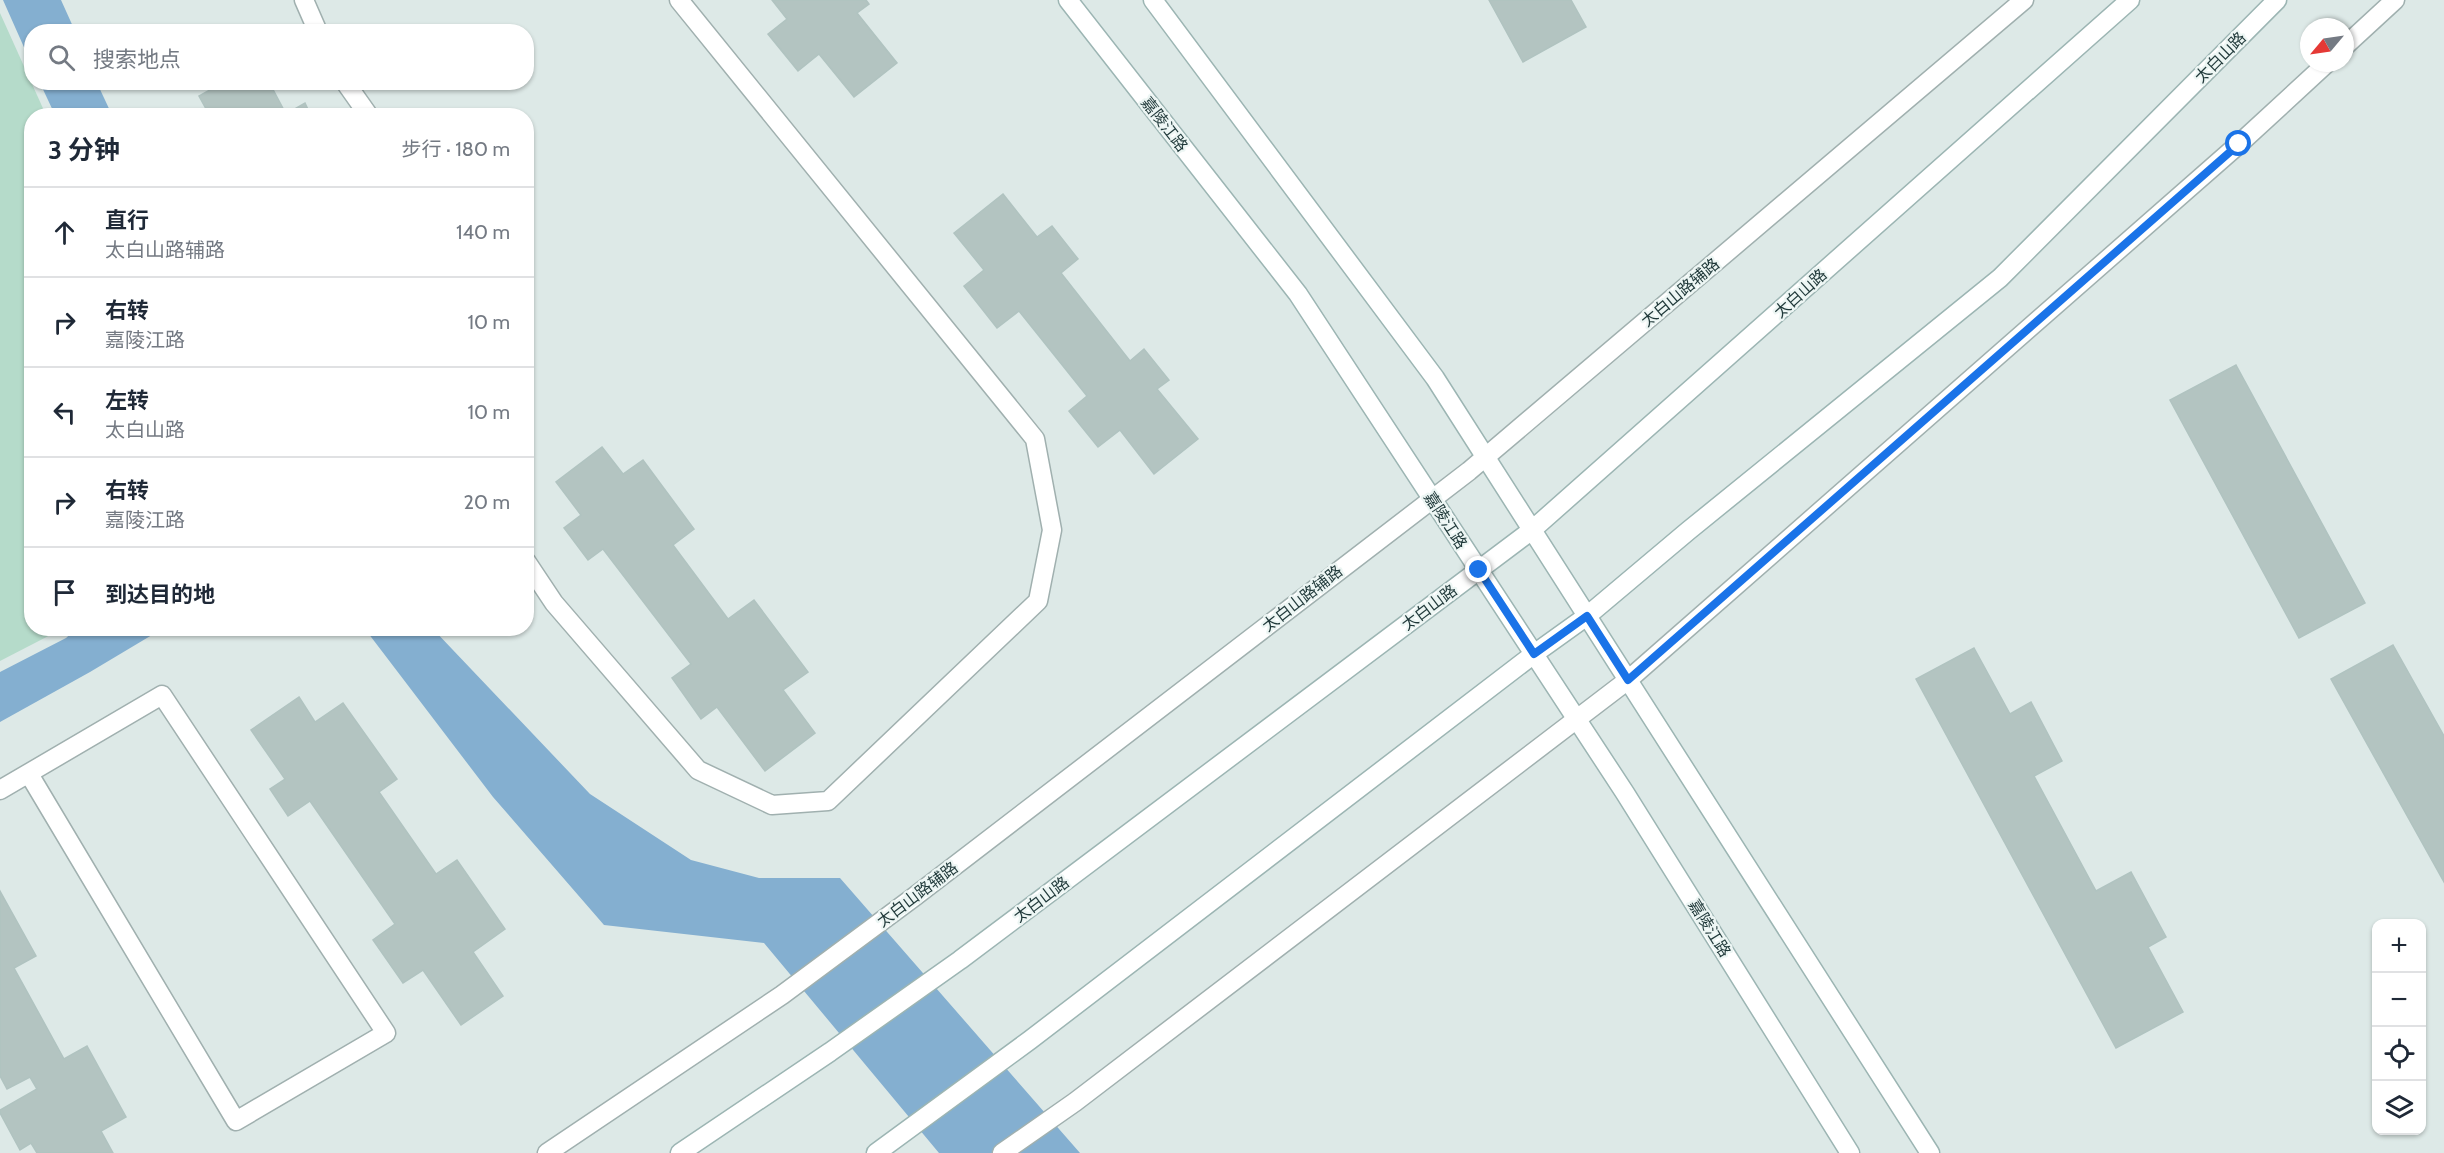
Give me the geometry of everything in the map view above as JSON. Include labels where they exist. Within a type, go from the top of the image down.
[{"type":"street","points":[[304,0],[314,24]]},
{"type":"street","points":[[534,573],[554,603],[698,770],[772,805],[828,801],[1038,601],[1052,530],[1035,439],[679,0]]},
{"type":"street","name":"嘉陵江路","points":[[1068,0],[1298,294],[1577,720],[1850,1153]]},
{"type":"street","points":[[1153,0],[1435,378],[1930,1153]]},
{"type":"street","name":"太白山路辅路","points":[[547,1153],[782,995],[914,897],[1432,499],[1485,457],[2024,0]]},
{"type":"street","name":"太白山路","points":[[680,1153],[830,1052],[960,960],[1532,530],[2130,0]]},
{"type":"street","name":"太白山路","points":[[876,1153],[1030,1041],[1534,654],[1587,616],[1688,531],[2000,278],[2277,0]]},
{"type":"street","points":[[2354,38],[2395,0]]},
{"type":"street","points":[[1002,1153],[1075,1102],[1628,680],[2230,152],[2317,72]]},
{"type":"street","points":[[351,90],[363,108]]},
{"type":"street","points":[[0,790],[162,695],[386,1033],[236,1121],[29,774]]},
{"type":"green space","points":[[0,13],[24,66],[24,90],[35,90],[43,108],[24,108],[24,636],[48,636],[0,661]]},
{"type":"water","points":[[3,0],[61,0],[72,24],[24,24],[24,47]]},
{"type":"water","points":[[43,90],[100,90],[109,108],[52,108]]},
{"type":"water","points":[[68,636],[150,636],[0,722],[0,672]]},
{"type":"water","points":[[370,636],[440,636],[590,794],[691,860],[759,878],[840,878],[1080,1153],[939,1153],[764,943],[604,925],[493,797]]},
{"type":"building","points":[[772,0],[866,0],[869,4],[857,13],[897,63],[854,97],[819,54],[798,71],[768,34],[787,19]]},
{"type":"building","points":[[1489,0],[1571,0],[1586,27],[1523,62]]},
{"type":"building","points":[[210,90],[273,90],[283,108],[206,108],[199,96]]},
{"type":"building","points":[[305,103],[307,108],[296,108]]},
{"type":"building","points":[[1003,194],[1037,237],[1052,226],[1078,259],[1061,273],[1130,361],[1144,349],[1169,380],[1157,389],[1198,439],[1154,474],[1120,430],[1098,447],[1069,411],[1087,396],[1019,311],[997,328],[964,286],[984,270],[954,233]]},
{"type":"building","points":[[2236,365],[2365,603],[2299,638],[2170,400]]},
{"type":"building","points":[[602,447],[623,474],[643,460],[694,529],[673,545],[728,619],[754,600],[808,672],[783,690],[815,733],[765,771],[717,707],[701,719],[672,678],[691,664],[603,549],[588,560],[564,528],[581,515],[556,482]]},
{"type":"building","points":[[2393,645],[2444,736],[2444,882],[2331,679]]},
{"type":"building","points":[[1974,648],[2010,714],[2031,702],[2062,761],[2034,776],[2096,891],[2131,872],[2166,937],[2148,947],[2183,1012],[2116,1048],[1916,679]]},
{"type":"building","points":[[299,697],[315,722],[343,703],[397,779],[379,792],[436,874],[457,860],[505,929],[473,952],[503,996],[461,1025],[423,970],[403,983],[373,940],[395,924],[310,801],[288,816],[270,789],[285,779],[251,730]]},
{"type":"building","points":[[0,891],[36,956],[14,968],[64,1059],[87,1046],[126,1117],[101,1131],[113,1153],[37,1153],[31,1143],[20,1150],[0,1113],[0,1110],[37,1089],[30,1077],[7,1089],[0,1076]]},
{"type":"route","points":[[1479,570],[1534,654],[1587,616],[1628,680],[2239,144]]}]
